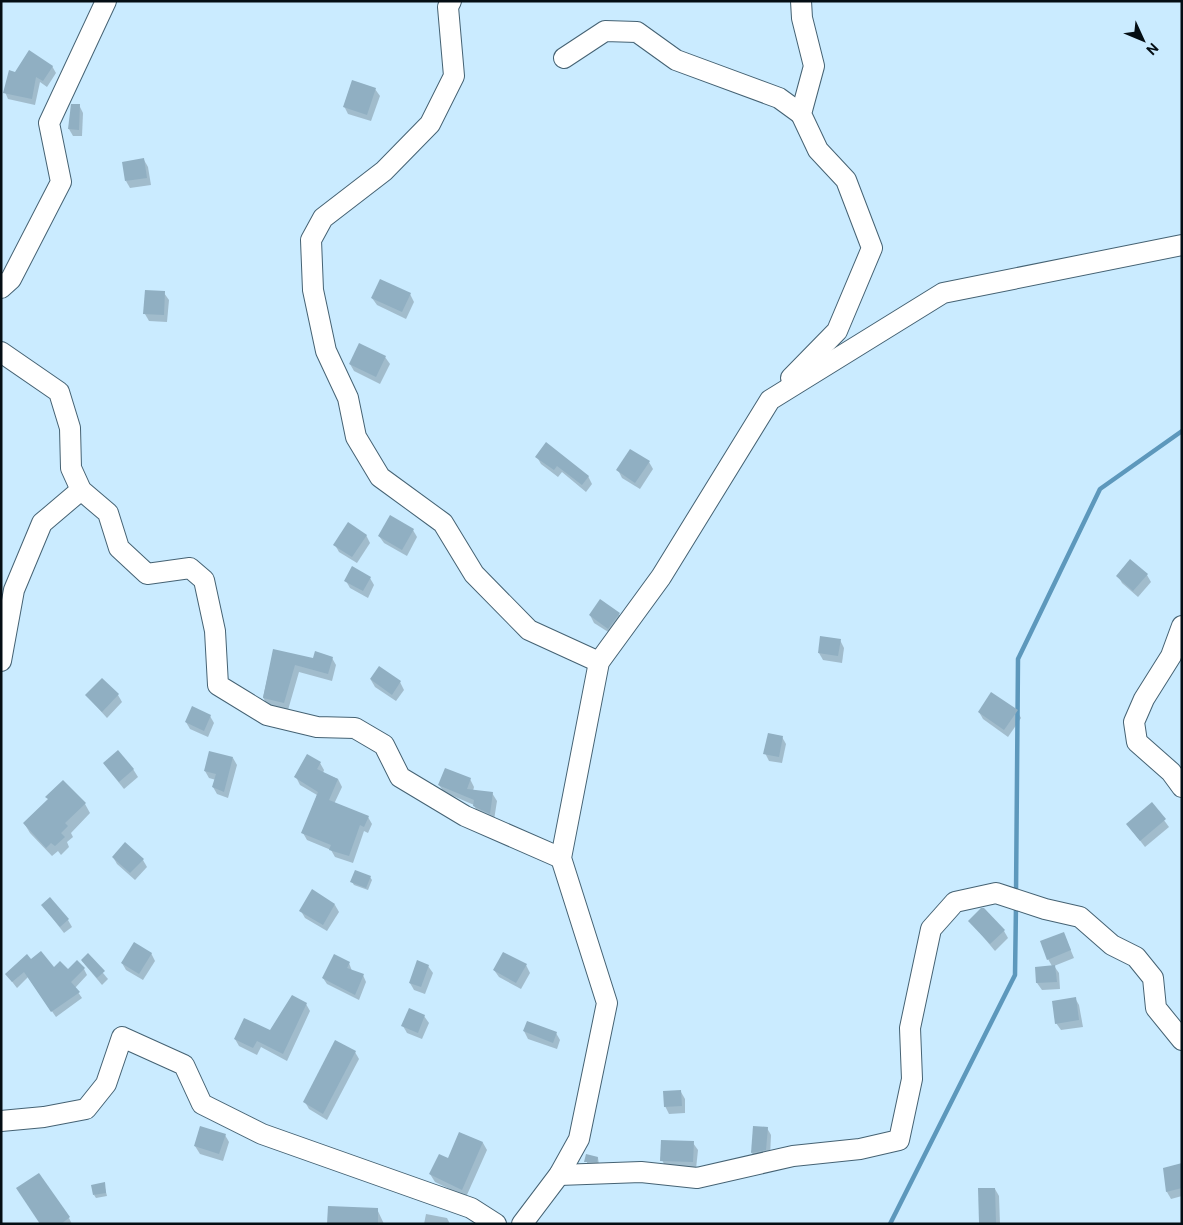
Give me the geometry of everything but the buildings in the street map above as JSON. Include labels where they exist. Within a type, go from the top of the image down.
[{"type":"street","points":[[1,288],[11,279],[61,182],[49,124],[106,1]]},
{"type":"street","points":[[451,1],[448,7],[454,76],[430,124],[384,171],[323,218],[311,240],[313,290],[326,351],[348,398],[356,437],[380,477],[443,523],[474,574],[528,630],[599,662]]},
{"type":"street","points":[[801,1],[802,18],[814,66],[801,114]]},
{"type":"street","points":[[522,1224],[559,1176],[579,1139],[607,1003],[561,858],[599,662],[661,577],[770,400],[837,331],[872,248],[846,180],[818,150],[801,114],[779,98],[676,60],[637,32],[605,31],[564,58]]},
{"type":"street","points":[[770,400],[943,292],[1182,245]]},
{"type":"street","points":[[1,352],[59,392],[70,428],[71,468],[81,490],[108,513],[119,548],[147,574],[190,568],[204,580],[215,631],[218,685],[267,714],[317,727],[355,728],[384,745],[400,777],[465,816],[561,858]]},
{"type":"street","points":[[1,661],[14,590],[42,522],[81,490]]},
{"type":"street","points":[[1182,626],[1170,656],[1144,699],[1134,722],[1137,742],[1171,772],[1182,787]]},
{"type":"street","points":[[559,1176],[642,1172],[697,1178],[793,1156],[860,1149],[899,1140],[912,1079],[910,1028],[931,929],[955,902],[996,893],[1045,909],[1080,917],[1112,945],[1136,957],[1153,978],[1156,1008],[1182,1040]]},
{"type":"street","points":[[1,1121],[44,1117],[86,1109],[106,1084],[122,1037],[184,1065],[202,1104],[262,1134],[471,1208],[496,1224]]},
{"type":"waterway","points":[[1016,895],[1018,659],[1100,489],[1182,431]]},
{"type":"waterway","points":[[890,1224],[1015,975],[1016,905]]}]
